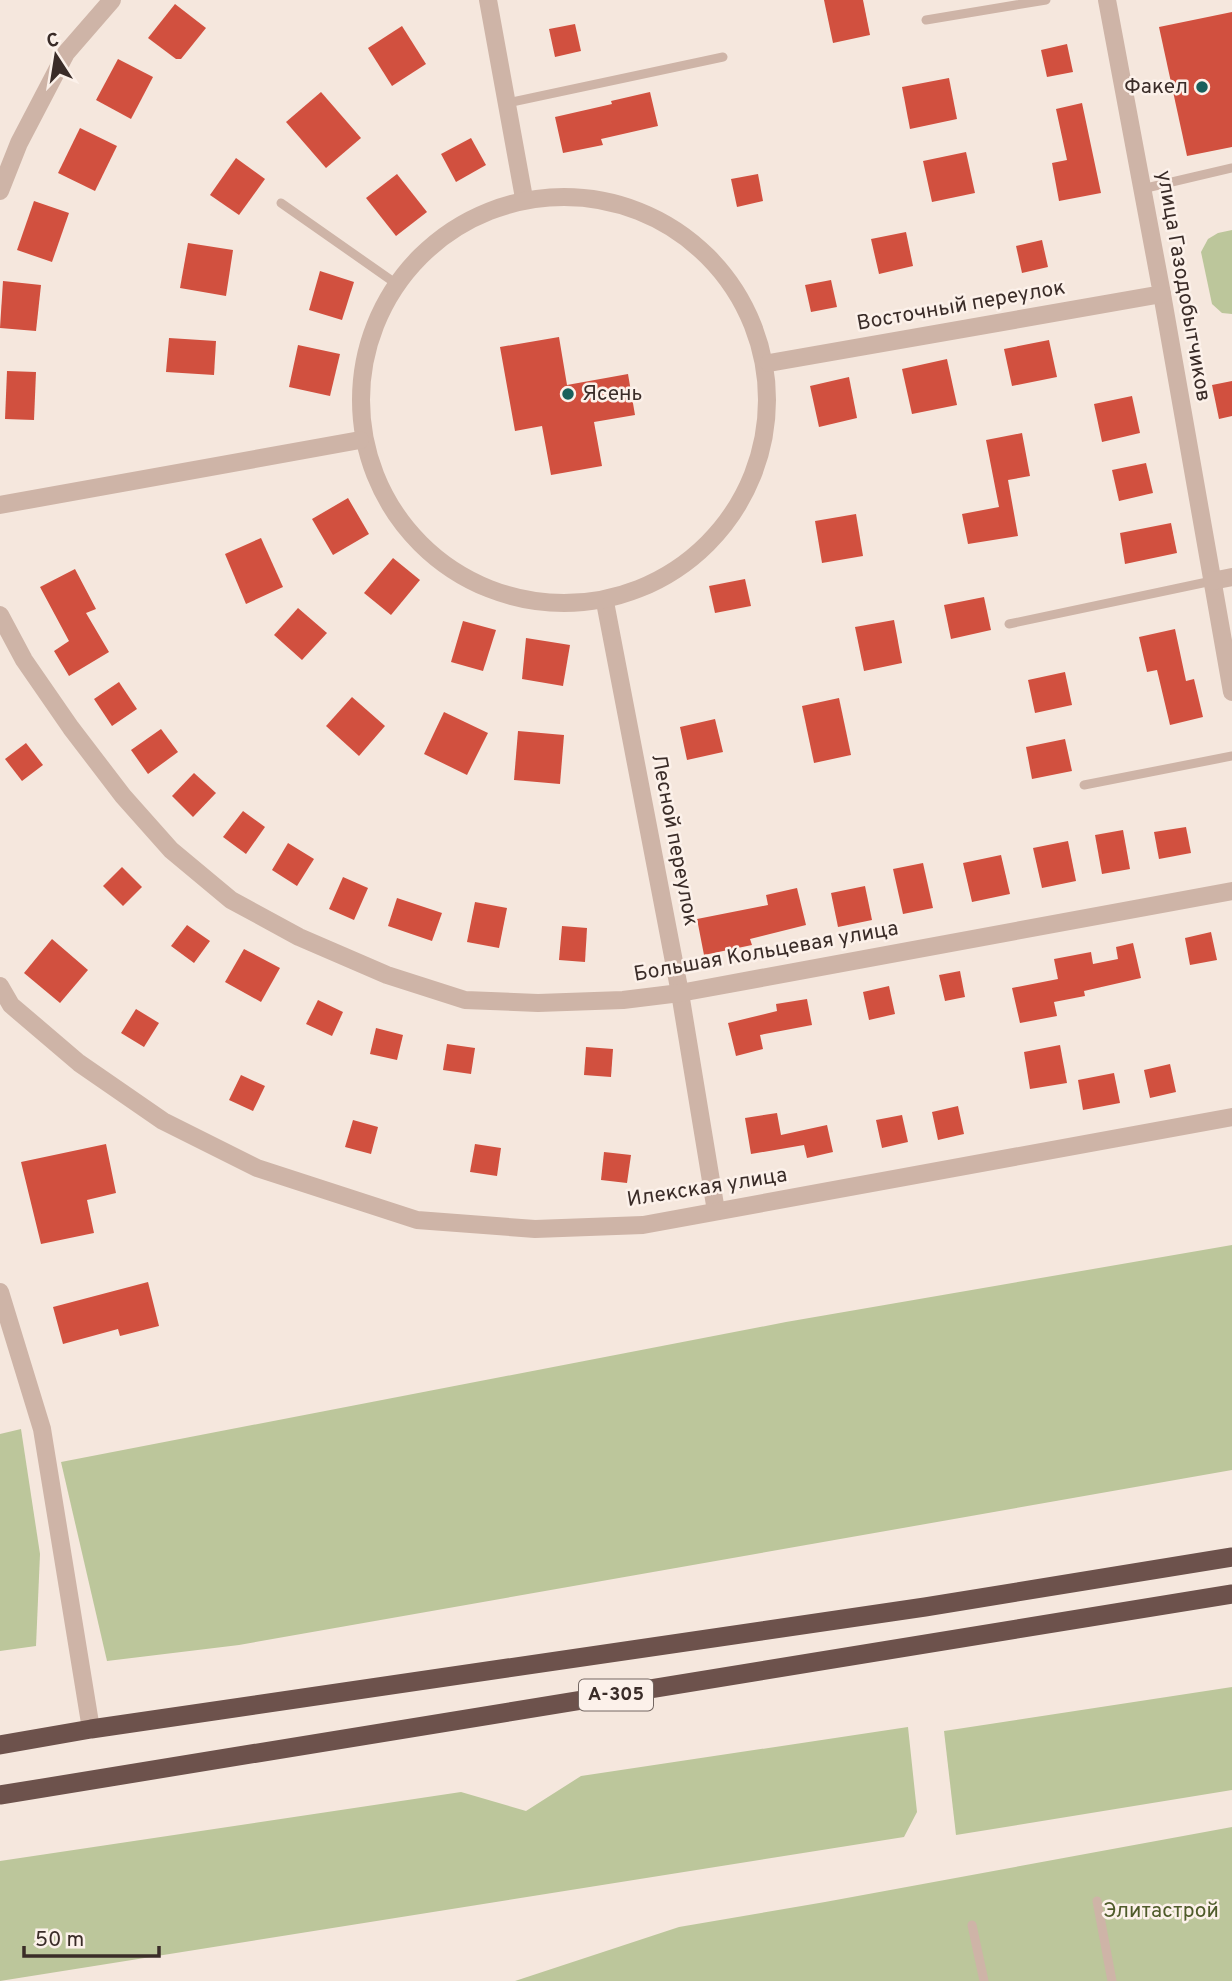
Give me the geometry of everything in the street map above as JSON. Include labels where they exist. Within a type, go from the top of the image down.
[{"type":"highway","name":"А-305","points":[[0,1745],[90,1729],[911,1609],[1232,1557]]},
{"type":"highway","name":"А-305","points":[[0,1795],[1232,1594]]},
{"type":"street","points":[[0,191],[19,143],[66,53],[112,0]]},
{"type":"street","points":[[488,0],[524,198]]},
{"type":"street","name":"улица Газодобытчиков","points":[[1107,0],[1232,691]]},
{"type":"street","points":[[558,196],[614,201],[657,219],[687,239],[733,288],[769,363],[768,420],[761,450],[732,517],[696,558],[639,590],[605,602],[538,603],[482,587],[431,555],[389,505],[370,468],[360,440],[359,404],[365,358],[385,303],[398,285],[409,268],[435,243],[479,215],[524,198],[558,196]]},
{"type":"street","name":"Восточный переулок","points":[[769,363],[1162,294]]},
{"type":"street","points":[[0,505],[360,440]]},
{"type":"street","points":[[1212,581],[1232,577]]},
{"type":"street","name":"Лесной переулок","points":[[605,602],[680,993],[716,1211]]},
{"type":"street","name":"Большая Кольцевая улица","points":[[0,615],[24,660],[123,796],[171,850],[231,900],[299,937],[362,965],[465,999],[550,1002],[622,1000],[680,993],[1232,891]]},
{"type":"street","name":"Илекская улица","points":[[0,986],[11,1005],[79,1063],[163,1121],[257,1168],[417,1220],[535,1229],[643,1225],[1232,1117]]},
{"type":"street","points":[[2,1303],[42,1429],[90,1729]]},
{"type":"lane","points":[[926,20],[1046,0]]},
{"type":"lane","points":[[507,103],[723,57]]},
{"type":"lane","points":[[1142,189],[1232,168]]},
{"type":"lane","points":[[281,203],[398,285]]},
{"type":"lane","points":[[1009,624],[1212,581]]},
{"type":"lane","points":[[1084,785],[1232,756]]},
{"type":"lane","points":[[1097,1901],[1112,1981]]},
{"type":"lane","points":[[972,1924],[984,1981]]},
{"type":"green space","points":[[1232,230],[1232,314],[1222,313],[1212,304],[1201,252],[1208,239],[1218,233]]},
{"type":"green space","points":[[1232,1245],[1232,1470],[239,1645],[107,1661],[61,1462],[786,1322]]},
{"type":"green space","points":[[21,1429],[40,1554],[36,1646],[0,1651],[0,1434]]},
{"type":"green space","points":[[1232,1687],[1232,1790],[956,1835],[944,1731]]},
{"type":"green space","points":[[908,1727],[917,1812],[904,1837],[0,1981],[0,1861],[461,1792],[526,1811],[581,1776]]},
{"type":"green space","name":"Элитастрой","points":[[1232,1827],[1232,1981],[515,1981],[679,1927]]},
{"type":"building","points":[[824,0],[863,0],[870,35],[833,43]]},
{"type":"building","points":[[175,4],[206,28],[181,59],[176,59],[148,38]]},
{"type":"building","name":"Факел","points":[[1232,12],[1232,147],[1187,156],[1159,27]]},
{"type":"building","points":[[575,24],[581,51],[555,57],[549,29]]},
{"type":"building","points":[[402,26],[426,64],[392,86],[368,48]]},
{"type":"building","points":[[1067,44],[1073,72],[1047,77],[1041,50]]},
{"type":"building","points":[[118,59],[153,77],[131,119],[96,100]]},
{"type":"building","points":[[949,78],[957,119],[910,129],[902,87]]},
{"type":"building","points":[[321,92],[361,138],[326,168],[286,122]]},
{"type":"building","points":[[650,92],[658,126],[601,139],[603,145],[563,153],[555,117]]},
{"type":"building","points":[[1082,103],[1101,193],[1059,201],[1052,163],[1067,160],[1056,109]]},
{"type":"building","points":[[80,128],[117,146],[95,191],[58,173]]},
{"type":"building","points":[[471,138],[486,165],[456,182],[441,154]]},
{"type":"building","points":[[966,152],[975,193],[932,202],[923,161]]},
{"type":"building","points":[[236,158],[265,179],[239,215],[210,195]]},
{"type":"building","points":[[397,174],[427,212],[396,236],[366,198]]},
{"type":"building","points":[[758,174],[763,201],[737,207],[731,179]]},
{"type":"building","points":[[34,201],[69,213],[52,262],[17,250]]},
{"type":"building","points":[[906,232],[913,266],[879,274],[871,239]]},
{"type":"building","points":[[1042,240],[1048,267],[1022,273],[1016,246]]},
{"type":"building","points":[[188,243],[233,250],[226,296],[180,288]]},
{"type":"building","points":[[320,271],[354,282],[342,320],[309,310]]},
{"type":"building","points":[[831,280],[837,307],[811,312],[805,285]]},
{"type":"building","points":[[3,281],[41,285],[36,331],[0,328]]},
{"type":"building","points":[[559,337],[567,385],[628,374],[635,415],[594,422],[602,466],[551,475],[542,426],[515,431],[500,347]]},
{"type":"building","points":[[169,338],[216,341],[214,375],[166,372]]},
{"type":"building","points":[[1049,340],[1057,377],[1012,386],[1004,349]]},
{"type":"building","points":[[298,345],[340,354],[330,396],[289,387]]},
{"type":"building","points":[[947,359],[957,405],[912,414],[902,369]]},
{"type":"building","points":[[7,371],[36,372],[34,420],[5,419]]},
{"type":"building","points":[[849,377],[857,418],[819,427],[810,386]]},
{"type":"building","points":[[1232,381],[1232,416],[1219,419],[1212,385]]},
{"type":"building","points":[[1132,396],[1140,433],[1102,442],[1094,404]]},
{"type":"building","points":[[1022,433],[1030,476],[1008,480],[1018,536],[968,544],[962,514],[999,507],[986,440]]},
{"type":"building","points":[[1146,463],[1153,493],[1119,501],[1112,470]]},
{"type":"building","points":[[348,498],[369,534],[333,555],[312,519]]},
{"type":"building","points":[[856,514],[863,556],[822,563],[815,521]]},
{"type":"building","points":[[1171,523],[1177,553],[1125,564],[1120,533]]},
{"type":"building","points":[[261,538],[283,587],[246,604],[225,554]]},
{"type":"building","points":[[393,558],[420,580],[391,615],[364,593]]},
{"type":"building","points":[[75,569],[96,609],[86,613],[109,652],[69,676],[54,651],[69,641],[40,587]]},
{"type":"building","points":[[745,579],[751,606],[715,613],[709,586]]},
{"type":"building","points":[[984,597],[991,630],[951,639],[944,605]]},
{"type":"building","points":[[298,608],[327,633],[302,660],[274,635]]},
{"type":"building","points":[[894,620],[902,663],[864,671],[855,627]]},
{"type":"building","points":[[463,621],[496,630],[483,671],[451,662]]},
{"type":"building","points":[[1175,629],[1186,681],[1194,679],[1203,717],[1170,725],[1157,670],[1147,672],[1139,637]]},
{"type":"building","points":[[526,638],[570,645],[563,686],[522,679]]},
{"type":"building","points":[[1065,672],[1072,705],[1035,713],[1028,680]]},
{"type":"building","points":[[119,682],[137,709],[112,726],[94,699]]},
{"type":"building","points":[[352,697],[385,726],[359,756],[326,726]]},
{"type":"building","points":[[839,698],[851,755],[814,763],[802,706]]},
{"type":"building","points":[[444,712],[488,733],[467,775],[424,754]]},
{"type":"building","points":[[715,719],[723,752],[687,760],[680,727]]},
{"type":"building","points":[[161,729],[178,752],[148,774],[131,750]]},
{"type":"building","points":[[518,731],[564,735],[560,784],[514,780]]},
{"type":"building","points":[[1065,739],[1072,771],[1032,779],[1026,747]]},
{"type":"building","points":[[26,743],[43,765],[22,781],[5,759]]},
{"type":"building","points":[[194,773],[216,793],[193,817],[172,796]]},
{"type":"building","points":[[243,811],[265,827],[246,854],[223,837]]},
{"type":"building","points":[[1186,827],[1191,853],[1159,859],[1154,832]]},
{"type":"building","points":[[1123,830],[1130,869],[1102,874],[1095,835]]},
{"type":"building","points":[[1068,841],[1076,881],[1042,888],[1033,848]]},
{"type":"building","points":[[288,843],[314,859],[297,886],[272,870]]},
{"type":"building","points":[[1001,855],[1010,894],[972,902],[963,863]]},
{"type":"building","points":[[923,863],[933,908],[903,914],[893,869]]},
{"type":"building","points":[[122,867],[142,887],[123,906],[103,886]]},
{"type":"building","points":[[343,877],[368,888],[354,920],[329,909]]},
{"type":"building","points":[[865,886],[872,920],[838,927],[831,893]]},
{"type":"building","points":[[797,888],[806,925],[750,939],[752,945],[704,955],[697,919],[768,905],[766,895]]},
{"type":"building","points":[[397,898],[442,913],[432,941],[388,926]]},
{"type":"building","points":[[475,902],[507,908],[499,948],[467,942]]},
{"type":"building","points":[[187,925],[210,941],[194,963],[171,946]]},
{"type":"building","points":[[562,926],[587,928],[585,962],[559,960]]},
{"type":"building","points":[[1211,932],[1217,960],[1190,965],[1185,938]]},
{"type":"building","points":[[52,939],[88,970],[60,1003],[24,973]]},
{"type":"building","points":[[1133,943],[1141,978],[1084,991],[1085,996],[1054,1002],[1057,1016],[1020,1023],[1012,988],[1058,979],[1054,959],[1091,952],[1093,964],[1118,959],[1116,947]]},
{"type":"building","points":[[244,949],[280,968],[261,1002],[225,982]]},
{"type":"building","points":[[960,971],[965,997],[945,1001],[939,975]]},
{"type":"building","points":[[889,986],[895,1014],[869,1020],[863,992]]},
{"type":"building","points":[[807,999],[812,1025],[760,1035],[763,1049],[736,1056],[728,1023],[777,1011],[776,1004]]},
{"type":"building","points":[[318,1000],[343,1012],[332,1036],[306,1024]]},
{"type":"building","points":[[136,1009],[159,1023],[144,1047],[121,1033]]},
{"type":"building","points":[[376,1028],[403,1035],[397,1060],[370,1054]]},
{"type":"building","points":[[447,1044],[475,1048],[471,1074],[443,1070]]},
{"type":"building","points":[[1060,1045],[1067,1083],[1030,1089],[1024,1052]]},
{"type":"building","points":[[586,1047],[613,1049],[611,1077],[584,1075]]},
{"type":"building","points":[[1170,1064],[1176,1092],[1150,1098],[1144,1070]]},
{"type":"building","points":[[1114,1073],[1120,1103],[1083,1110],[1078,1080]]},
{"type":"building","points":[[241,1075],[265,1086],[253,1111],[229,1100]]},
{"type":"building","points":[[958,1106],[964,1134],[938,1140],[932,1112]]},
{"type":"building","points":[[777,1113],[781,1135],[827,1125],[833,1152],[807,1158],[804,1145],[751,1154],[745,1118]]},
{"type":"building","points":[[902,1115],[908,1142],[882,1148],[876,1120]]},
{"type":"building","points":[[353,1120],[378,1127],[371,1154],[345,1147]]},
{"type":"building","points":[[106,1144],[116,1193],[87,1200],[94,1233],[41,1244],[21,1162]]},
{"type":"building","points":[[475,1144],[501,1148],[497,1176],[470,1172]]},
{"type":"building","points":[[604,1152],[631,1155],[627,1183],[601,1180]]},
{"type":"building","points":[[148,1282],[159,1326],[120,1336],[118,1329],[63,1344],[53,1307]]},
{"type":"place","name":"Факел","points":[[1202,87]]},
{"type":"place","name":"Ясень","points":[[568,394]]}]
